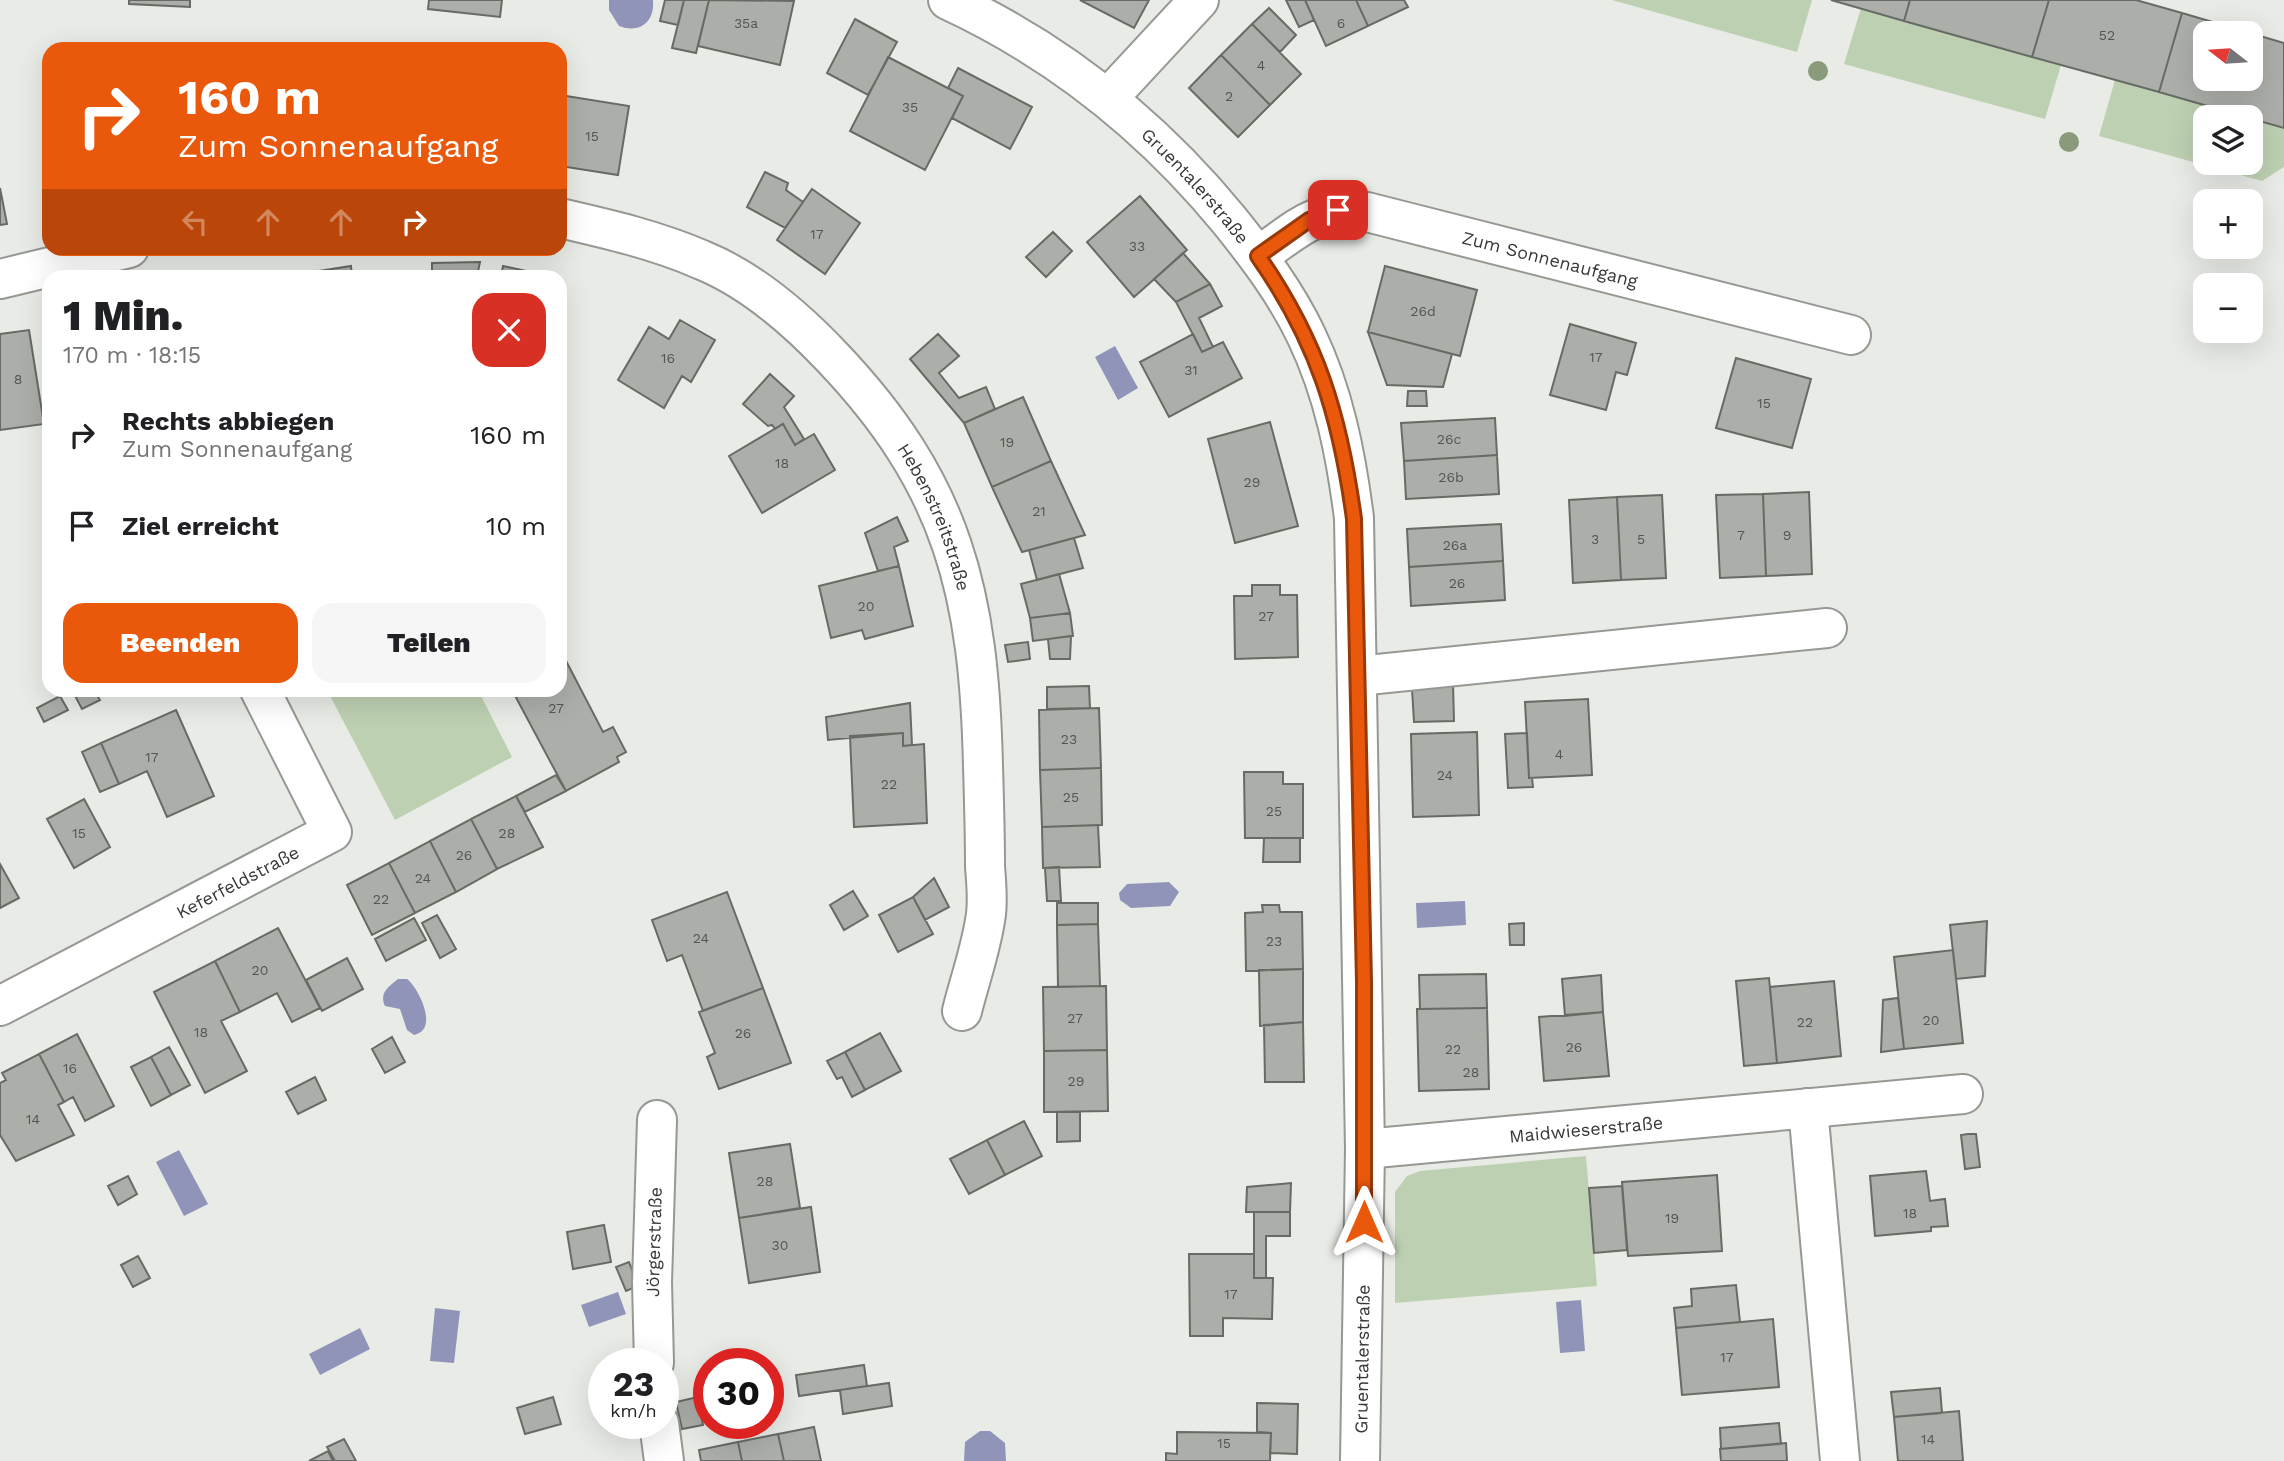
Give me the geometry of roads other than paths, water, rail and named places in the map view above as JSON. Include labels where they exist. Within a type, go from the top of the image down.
[{"type":"street","name":"Gruentalerstraße","points":[[948,0],[1035,45],[1108,97],[1197,181],[1258,256],[1281,289],[1306,335],[1328,389],[1345,451],[1354,519],[1365,1149],[1360,1461]]},
{"type":"street","points":[[1108,97],[1199,0]]},
{"type":"street","name":"Zum Sonnenaufgang","points":[[1258,256],[1309,220],[1338,210],[1367,212],[1851,335]]},
{"type":"street","name":"Hebenstreitstraße","points":[[567,220],[620,231],[703,260],[726,272],[791,317],[859,386],[893,429],[944,518],[963,578],[974,639],[981,710],[986,913],[962,1011]]},
{"type":"street","points":[[0,279],[96,256]]},
{"type":"street","points":[[1358,676],[1827,628]]},
{"type":"street","name":"Keferfeldstraße","points":[[0,1006],[332,832],[264,697]]},
{"type":"street","name":"Maidwieserstraße","points":[[1365,1149],[1963,1094]]},
{"type":"street","points":[[1808,1108],[1840,1461]]},
{"type":"street","name":"Jörgerstraße","points":[[654,1348],[652,1282],[657,1120]]},
{"type":"street","points":[[661,1439],[664,1461]]},
{"type":"water","points":[[609,0],[653,0],[649,20],[640,27],[619,26],[609,10]]},
{"type":"water","points":[[1115,346],[1138,388],[1118,400],[1095,357]]},
{"type":"water","points":[[1169,882],[1179,892],[1170,906],[1131,908],[1120,900],[1119,893],[1127,884]]},
{"type":"water","points":[[1465,901],[1466,925],[1417,928],[1416,903]]},
{"type":"water","points":[[398,979],[407,979],[412,983],[424,1008],[425,1025],[422,1031],[414,1035],[407,1030],[400,1009],[385,1006],[383,1001],[386,991]]},
{"type":"water","points":[[179,1150],[208,1204],[184,1216],[156,1162]]},
{"type":"water","points":[[618,1292],[626,1314],[589,1327],[581,1305]]},
{"type":"water","points":[[1581,1300],[1585,1351],[1560,1353],[1556,1302]]},
{"type":"water","points":[[435,1308],[460,1311],[454,1363],[430,1361]]},
{"type":"water","points":[[360,1328],[370,1349],[320,1375],[309,1354]]},
{"type":"water","points":[[980,1431],[990,1431],[1005,1443],[1006,1461],[964,1461],[965,1442]]}]
